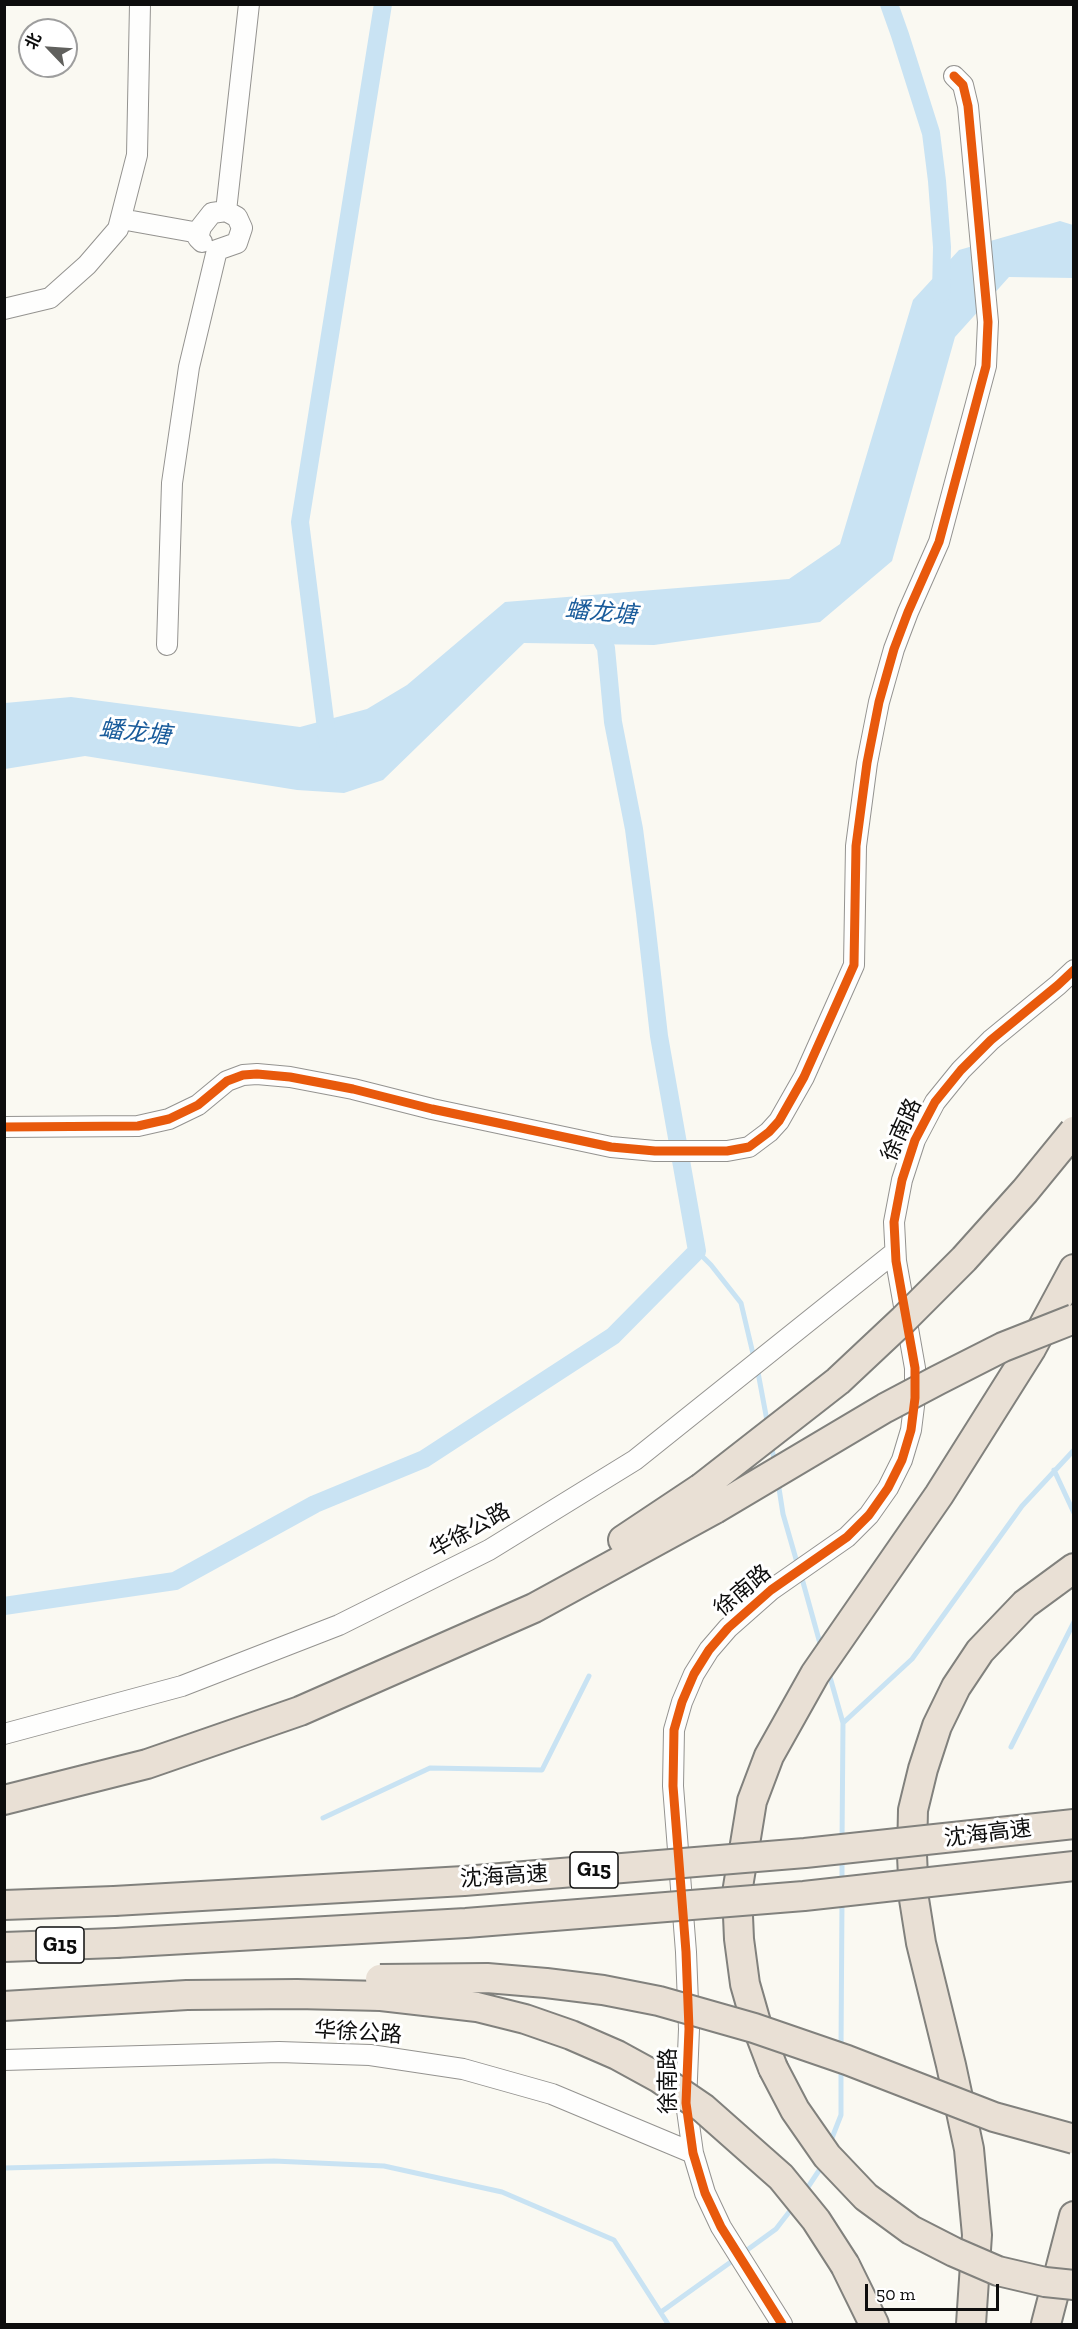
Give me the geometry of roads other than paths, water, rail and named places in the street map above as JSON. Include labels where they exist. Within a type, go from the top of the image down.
[{"type":"highway","points":[[708,1498],[838,1381],[964,1259],[1074,1131]]},
{"type":"highway","points":[[1074,1269],[1031,1348],[939,1495],[815,1674],[791,1713],[769,1756],[752,1801],[737,1893],[739,1939],[745,1984],[757,2026],[773,2068],[795,2110],[827,2156],[866,2197],[911,2230],[998,2271],[1045,2282],[1074,2285]]},
{"type":"highway","points":[[4,1800],[147,1764],[300,1711],[534,1608],[708,1498],[1003,1347],[1074,1318]]},
{"type":"highway","points":[[971,2325],[976,2235],[969,2149],[921,1943],[914,1899],[913,1810],[937,1725],[956,1687],[980,1651],[1025,1604],[1074,1568]]},
{"type":"highway","name":"沈海高速","points":[[4,1905],[114,1901],[476,1880],[805,1853],[1074,1824]]},
{"type":"highway","name":"沈海高速","points":[[4,1947],[116,1943],[489,1921],[804,1896],[1074,1866]]},
{"type":"highway","points":[[4,2006],[187,1995],[297,1994],[487,1978],[603,1990],[659,2001],[754,2028],[847,2060],[994,2117],[1074,2139]]},
{"type":"highway","points":[[380,1987],[428,2000],[477,2007],[525,2019],[571,2035],[617,2055],[659,2078],[703,2108],[781,2177],[816,2220],[845,2265],[874,2325]]},
{"type":"highway","points":[[1046,2325],[1074,2216]]},
{"type":"street","points":[[4,309],[50,298],[87,265],[118,229],[137,155],[140,4]]},
{"type":"street","points":[[226,211],[249,4]]},
{"type":"street","points":[[4,1127],[117,1128],[145,1125],[169,1119],[192,1108],[227,1081],[257,1074],[315,1081],[611,1147],[655,1151],[705,1152],[749,1147],[779,1121],[804,1077],[850,978],[855,952],[856,846],[874,725],[894,649],[939,542],[986,366],[989,339],[987,308],[976,212],[968,106],[963,85],[954,76]]},
{"type":"street","points":[[226,211],[237,217],[242,228],[237,243],[217,250],[210,248],[198,238],[201,227],[212,213],[226,211]]},
{"type":"street","points":[[121,219],[200,232]]},
{"type":"street","points":[[166,645],[172,483],[189,367],[217,250]]},
{"type":"street","name":"徐南路","points":[[782,2325],[721,2227],[705,2193],[693,2153],[686,2103],[689,2029],[686,1952],[673,1785],[674,1730],[682,1702],[694,1674],[709,1650],[728,1628],[771,1590],[847,1537],[869,1515],[888,1488],[902,1460],[911,1430],[915,1398],[915,1368],[895,1252],[894,1222],[902,1180],[915,1140],[935,1102],[961,1070],[991,1040],[1074,970]]},
{"type":"street","name":"华徐公路","points":[[4,1734],[182,1686],[339,1625],[489,1550],[635,1460],[895,1252]]},
{"type":"street","name":"华徐公路","points":[[4,2060],[279,2052],[370,2055],[463,2069],[552,2094],[693,2153]]},
{"type":"water","name":"蟠龙塘","points":[[1060,221],[1073,225],[1073,278],[1009,277],[955,337],[892,561],[820,622],[654,645],[524,643],[383,780],[344,793],[297,790],[85,756],[5,769],[5,703],[71,697],[300,727],[367,709],[407,685],[505,602],[789,579],[840,544],[913,300],[959,250]]},
{"type":"waterway","points":[[328,744],[300,522],[383,4]]},
{"type":"waterway","points":[[889,4],[931,133],[942,247],[941,294]]},
{"type":"waterway","name":"蟠龙塘","points":[[4,1606],[175,1581],[315,1504],[424,1459],[613,1336],[697,1251],[659,1036],[634,829],[613,722],[606,648],[593,624]]},
{"type":"waterway","points":[[697,1251],[741,1303],[754,1358]]},
{"type":"waterway","points":[[757,1367],[768,1426]]},
{"type":"waterway","points":[[771,1444],[775,1464]]},
{"type":"waterway","points":[[843,1723],[912,1659],[1022,1506],[1074,1450]]},
{"type":"waterway","points":[[1054,1470],[1074,1513]]},
{"type":"waterway","points":[[778,1482],[783,1514],[798,1566]]},
{"type":"waterway","points":[[801,1575],[821,1647]]},
{"type":"waterway","points":[[1011,1747],[1074,1622]]},
{"type":"waterway","points":[[828,1670],[843,1723],[842,1842]]},
{"type":"waterway","points":[[323,1818],[430,1768],[542,1770],[589,1676]]},
{"type":"waterway","points":[[842,1857],[842,1884]]},
{"type":"waterway","points":[[841,2049],[842,1899]]},
{"type":"waterway","points":[[830,2143],[841,2115],[841,2067]]},
{"type":"waterway","points":[[4,2168],[274,2161],[384,2166],[502,2192],[614,2240],[668,2324]]},
{"type":"waterway","points":[[804,2193],[822,2166]]},
{"type":"waterway","points":[[743,2253],[776,2229],[793,2207]]},
{"type":"waterway","points":[[661,2312],[735,2259]]}]
